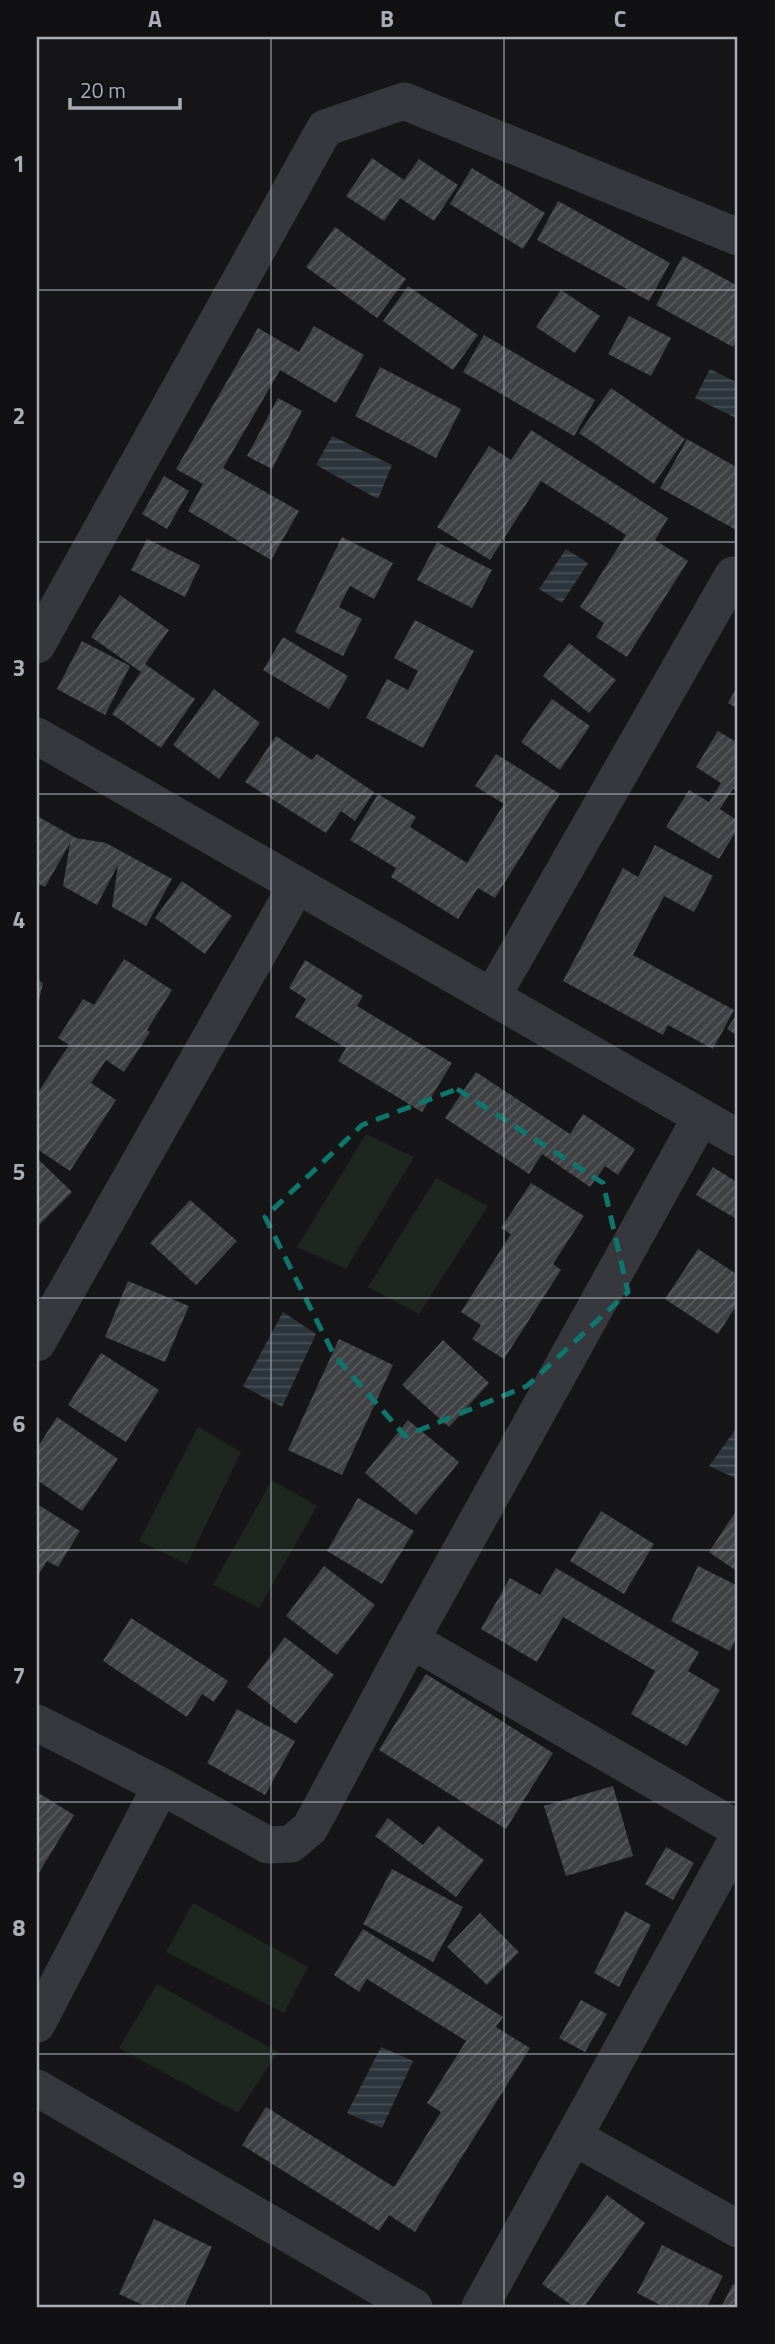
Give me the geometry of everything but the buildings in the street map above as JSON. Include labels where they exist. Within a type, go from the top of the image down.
[{"type":"lane","points":[[37,645],[325,128],[404,101],[738,237]]},
{"type":"lane","points":[[492,997],[733,575]]},
{"type":"lane","points":[[37,736],[738,1138]]},
{"type":"lane","points":[[37,1343],[297,885]]},
{"type":"lane","points":[[37,1723],[268,1845],[291,1844],[310,1828],[701,1117]]},
{"type":"lane","points":[[411,1640],[738,1829]]},
{"type":"lane","points":[[37,2024],[160,1786]]},
{"type":"lane","points":[[480,2307],[738,1838]]},
{"type":"lane","points":[[37,2088],[414,2307]]},
{"type":"lane","points":[[574,2137],[738,2229]]},
{"type":"highlighted area","points":[[457,1089],[603,1183],[628,1292],[527,1386],[405,1436],[334,1355],[265,1217],[362,1125]]},
{"type":"shaded area","points":[[710,369],[738,383],[738,419],[695,398]]},
{"type":"shaded area","points":[[332,436],[392,465],[378,499],[316,465]]},
{"type":"shaded area","points":[[566,549],[588,563],[562,603],[539,589]]},
{"type":"shaded area","points":[[366,1134],[414,1157],[346,1269],[297,1247]]},
{"type":"shaded area","points":[[436,1178],[488,1206],[419,1314],[368,1287]]},
{"type":"shaded area","points":[[283,1312],[316,1334],[282,1407],[243,1386]]},
{"type":"shaded area","points":[[738,1426],[738,1477],[737,1479],[709,1466]]},
{"type":"shaded area","points":[[198,1427],[241,1452],[187,1564],[139,1541]]},
{"type":"shaded area","points":[[272,1480],[317,1506],[259,1608],[213,1585]]},
{"type":"shaded area","points":[[193,1903],[308,1967],[284,2013],[166,1952]]},
{"type":"shaded area","points":[[157,1984],[278,2052],[238,2113],[119,2048]]},
{"type":"shaded area","points":[[381,2047],[413,2061],[382,2128],[347,2113]]}]
